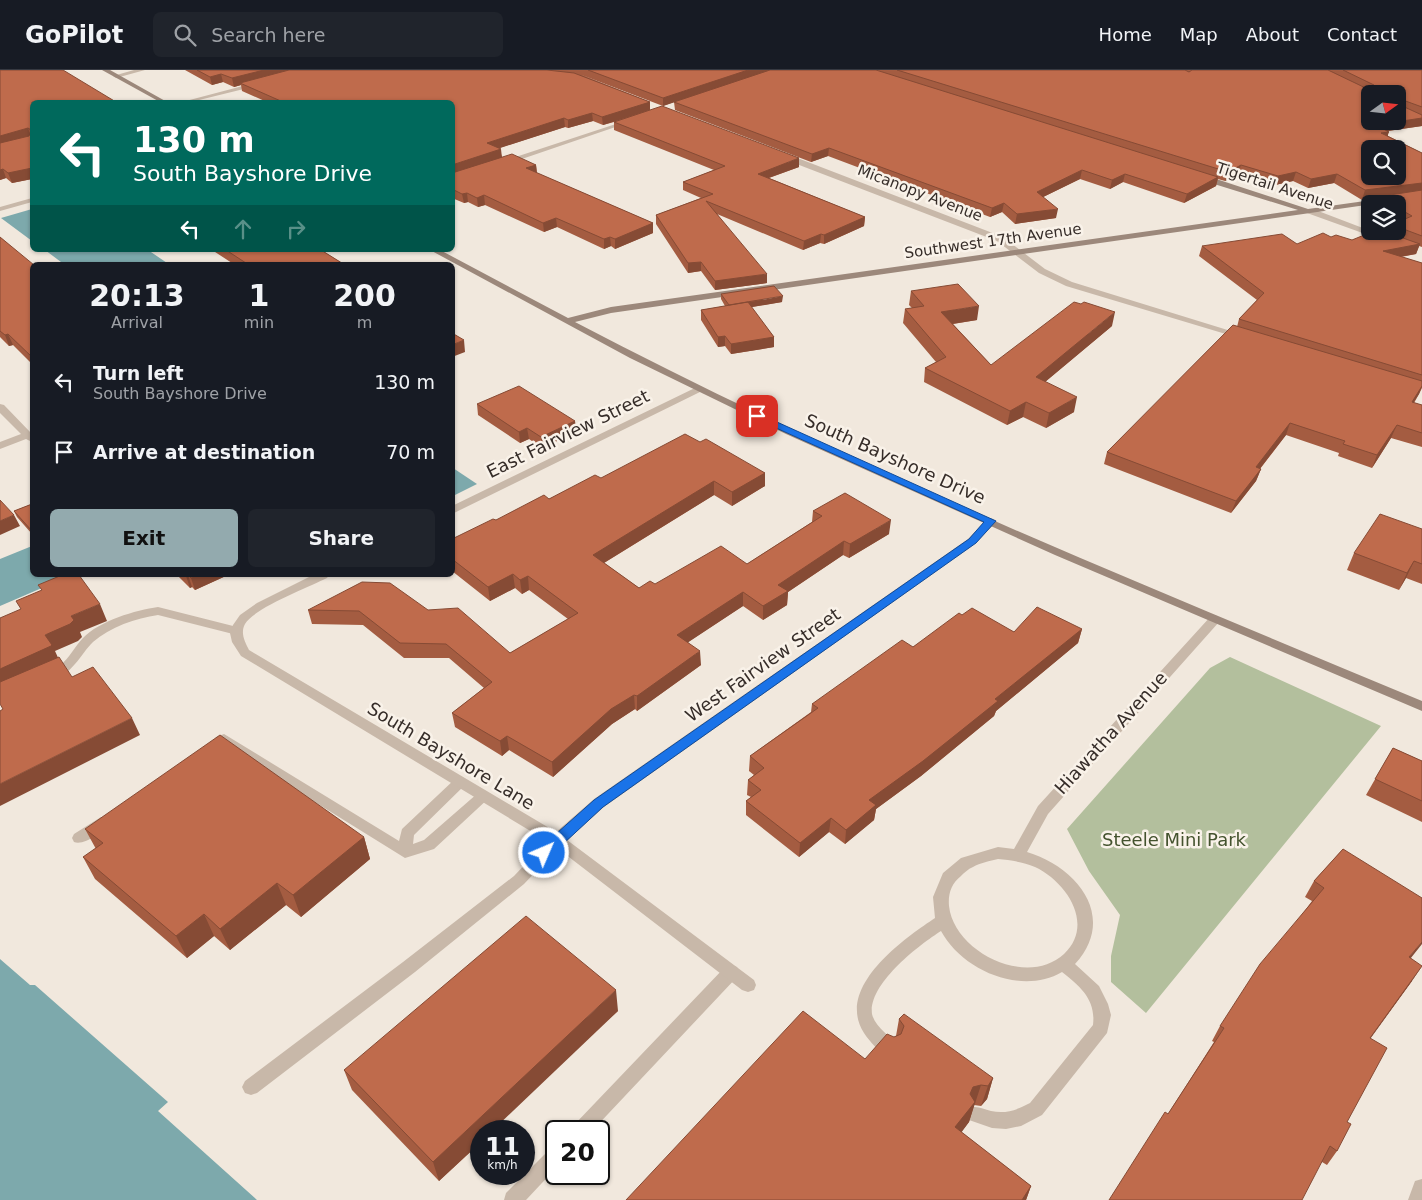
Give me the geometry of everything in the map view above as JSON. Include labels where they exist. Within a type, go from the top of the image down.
[{"type":"main road","points":[[105,70],[160,100]]},
{"type":"main road","name":"Tigertail Avenue","points":[[1196,176],[1310,211]]},
{"type":"main road","name":"Southwest 17th Avenue","points":[[568,321],[612,310],[1422,195]]},
{"type":"main road","name":"South Bayshore Drive","points":[[438,252],[699,389],[840,455],[1214,619],[1422,706]]},
{"type":"street","points":[[116,76],[142,70]]},
{"type":"street","points":[[193,100],[264,82]]},
{"type":"street","points":[[500,164],[641,118]]},
{"type":"street","name":"Micanopy Avenue","points":[[777,154],[1004,241],[1042,271],[1069,284],[1254,339]]},
{"type":"street","points":[[0,209],[30,201]]},
{"type":"street","name":"Tigertail Avenue","points":[[1310,211],[1396,243]]},
{"type":"street","name":"East Fairview Street","points":[[455,510],[699,389]]},
{"type":"street","points":[[0,407],[30,437],[0,446]]},
{"type":"street","name":"West Fairview Street","points":[[251,1087],[409,967],[519,880],[557,840],[599,803],[972,541],[991,521]]},
{"type":"street","points":[[38,680],[65,668],[89,639],[114,624],[144,613],[158,611],[237,631],[242,620],[253,610],[319,577]]},
{"type":"street","name":"Hiawatha Avenue","points":[[1018,855],[1043,810],[1214,619]]},
{"type":"street","name":"South Bayshore Lane","points":[[237,631],[237,642],[252,659],[557,840],[748,984]]},
{"type":"street","points":[[208,750],[224,739],[405,852],[429,845],[483,797]]},
{"type":"street","points":[[405,852],[407,833],[460,783]]},
{"type":"street","points":[[79,838],[111,816]]},
{"type":"street","points":[[989,855],[1018,855],[1052,869],[1067,881],[1078,895],[1084,910],[1087,926],[1084,940],[1077,954],[1064,965],[1049,971],[1032,974],[1013,974],[994,969],[962,949],[950,935],[943,921],[940,904],[942,888],[950,874],[963,863],[989,855]]},
{"type":"street","points":[[889,1048],[872,1031],[864,1014],[864,997],[871,985],[915,939],[943,921]]},
{"type":"street","points":[[975,1114],[988,1119],[1004,1121],[1021,1118],[1036,1109],[1101,1028],[1102,1011],[1095,995],[1087,982],[1064,965]]},
{"type":"street","points":[[591,1120],[731,972]]},
{"type":"street","points":[[513,1200],[545,1167]]},
{"type":"street","points":[[1417,1200],[1422,1188]]},
{"type":"green space","name":"Steele Mini Park","points":[[1230,657],[1381,726],[1146,1013],[1111,982],[1111,956],[1120,915],[1089,871],[1067,829],[1210,668]]},
{"type":"water","points":[[30,210],[30,240],[1,218]]},
{"type":"water","points":[[48,252],[151,252],[166,262],[61,262]]},
{"type":"water","points":[[455,469],[477,484],[455,495]]},
{"type":"water","points":[[30,547],[30,577],[67,577],[0,606],[0,559]]},
{"type":"water","points":[[0,959],[30,985],[35,985],[168,1102],[158,1111],[257,1200],[0,1200]]},
{"type":"building","points":[[0,70],[63,70],[113,100],[30,100],[30,129],[28,128],[0,136]]},
{"type":"building","points":[[197,70],[264,70],[232,78],[221,74],[210,77]]},
{"type":"building","points":[[289,70],[547,70],[574,73],[650,102],[602,117],[592,113],[568,120],[564,118],[487,143],[501,149],[455,164],[455,100],[278,100],[240,83]]},
{"type":"building","points":[[588,70],[748,70],[663,98]]},
{"type":"building","points":[[770,70],[876,70],[1218,177],[1187,194],[1125,174],[1112,180],[1082,170],[1037,192],[1058,209],[1017,214],[1004,203],[992,208],[829,148],[812,154],[674,102]]},
{"type":"building","points":[[897,70],[1185,70],[1189,72],[1192,70],[1328,70],[1361,86],[1361,130],[1385,130],[1389,132],[1381,133],[1395,140],[1361,140],[1361,185],[1406,185],[1365,190],[1337,174],[1311,179],[1296,172],[1278,176],[1241,165],[1228,172]]},
{"type":"building","points":[[1343,70],[1422,70],[1422,107],[1406,101],[1406,85],[1374,85]]},
{"type":"building","points":[[662,106],[799,158],[758,174],[865,217],[824,235],[821,234],[804,241],[706,201],[767,274],[715,281],[701,262],[688,263],[656,215],[713,194],[683,182],[725,166],[614,122]]},
{"type":"building","points":[[1406,108],[1422,115],[1422,118],[1406,120]]},
{"type":"building","points":[[30,133],[30,168],[8,173],[3,169],[0,170],[0,143],[29,136]]},
{"type":"building","points":[[1406,145],[1422,153],[1422,183],[1406,185]]},
{"type":"building","points":[[512,154],[536,165],[526,168],[653,223],[615,239],[610,237],[604,239],[556,218],[543,223],[484,195],[477,198],[467,193],[462,194],[455,190],[455,172]]},
{"type":"building","points":[[1422,190],[1422,236],[1406,230],[1406,219],[1412,216],[1406,213],[1406,195],[1390,195]]},
{"type":"building","points":[[1323,233],[1331,237],[1336,235],[1352,240],[1361,236],[1361,240],[1406,239],[1420,244],[1383,251],[1422,263],[1422,375],[1239,319],[1264,293],[1202,246],[1282,234],[1297,244]]},
{"type":"building","points":[[0,237],[30,262],[30,355],[8,334],[5,335],[0,331]]},
{"type":"building","points":[[229,252],[324,252],[340,262],[244,262]]},
{"type":"building","points":[[958,284],[979,306],[941,312],[991,365],[1074,302],[1081,304],[1084,302],[1115,312],[1036,377],[1077,397],[1049,413],[1026,402],[1010,411],[925,368],[946,357],[905,309],[924,306],[911,291]]},
{"type":"building","points":[[774,286],[783,296],[729,305],[721,294]]},
{"type":"building","points":[[748,302],[774,337],[731,344],[725,336],[718,337],[701,310]]},
{"type":"building","points":[[1233,325],[1422,381],[1422,386],[1412,402],[1422,405],[1422,433],[1397,425],[1377,455],[1343,444],[1345,441],[1290,423],[1256,467],[1261,469],[1236,501],[1107,452]]},
{"type":"building","points":[[455,335],[464,340],[455,344]]},
{"type":"building","points":[[519,386],[575,421],[541,437],[527,428],[519,432],[477,404]]},
{"type":"building","points":[[685,434],[700,442],[706,439],[765,473],[732,492],[714,481],[593,555],[639,588],[650,581],[655,584],[721,546],[747,564],[822,516],[813,511],[845,493],[891,520],[850,544],[844,541],[778,585],[788,591],[763,606],[743,592],[677,635],[700,651],[637,696],[634,695],[611,709],[552,762],[507,736],[500,741],[452,713],[492,682],[446,644],[400,643],[359,611],[308,610],[362,582],[390,583],[428,610],[458,608],[510,653],[578,613],[528,576],[520,580],[513,574],[488,587],[455,561],[455,538],[493,519],[496,520],[544,495],[549,499],[595,475],[601,478]]},
{"type":"building","points":[[0,500],[14,515],[0,521]]},
{"type":"building","points":[[30,505],[30,529],[14,511]]},
{"type":"building","points":[[1380,514],[1422,529],[1422,564],[1414,561],[1407,573],[1354,553]]},
{"type":"building","points":[[57,577],[80,577],[100,604],[71,616],[74,620],[70,624],[45,635],[51,646],[0,669],[0,618],[21,609],[16,601],[42,590],[38,585]]},
{"type":"building","points":[[1037,607],[1082,629],[995,699],[998,701],[923,761],[869,800],[876,805],[846,830],[831,818],[800,843],[746,801],[761,790],[748,780],[764,768],[750,756],[818,708],[812,704],[902,640],[913,647],[959,613],[962,615],[972,608],[1014,632]]},
{"type":"building","points":[[59,657],[72,677],[93,667],[132,718],[0,784],[0,711],[3,709],[0,704],[0,682]]},
{"type":"building","points":[[220,735],[364,837],[293,895],[277,883],[220,929],[204,914],[176,936],[83,857],[103,843],[85,829]]},
{"type":"building","points":[[1393,748],[1422,761],[1422,801],[1375,779]]},
{"type":"building","points":[[1343,849],[1422,898],[1422,942],[1409,957],[1422,966],[1370,1038],[1387,1048],[1347,1122],[1351,1124],[1337,1151],[1330,1146],[1302,1200],[1109,1200],[1165,1112],[1168,1114],[1224,1028],[1220,1026],[1260,964],[1324,888],[1314,881]]},
{"type":"building","points":[[526,916],[616,990],[478,1120],[470,1120],[470,1127],[433,1162],[344,1070]]},
{"type":"building","points":[[803,1011],[865,1059],[887,1034],[894,1037],[901,1034],[904,1026],[899,1019],[904,1014],[993,1078],[988,1086],[973,1087],[970,1094],[975,1102],[955,1127],[1031,1186],[1022,1200],[626,1200]]},
{"type":"route","points":[[544,853],[599,803],[972,541],[991,521],[840,455],[757,416]]}]
